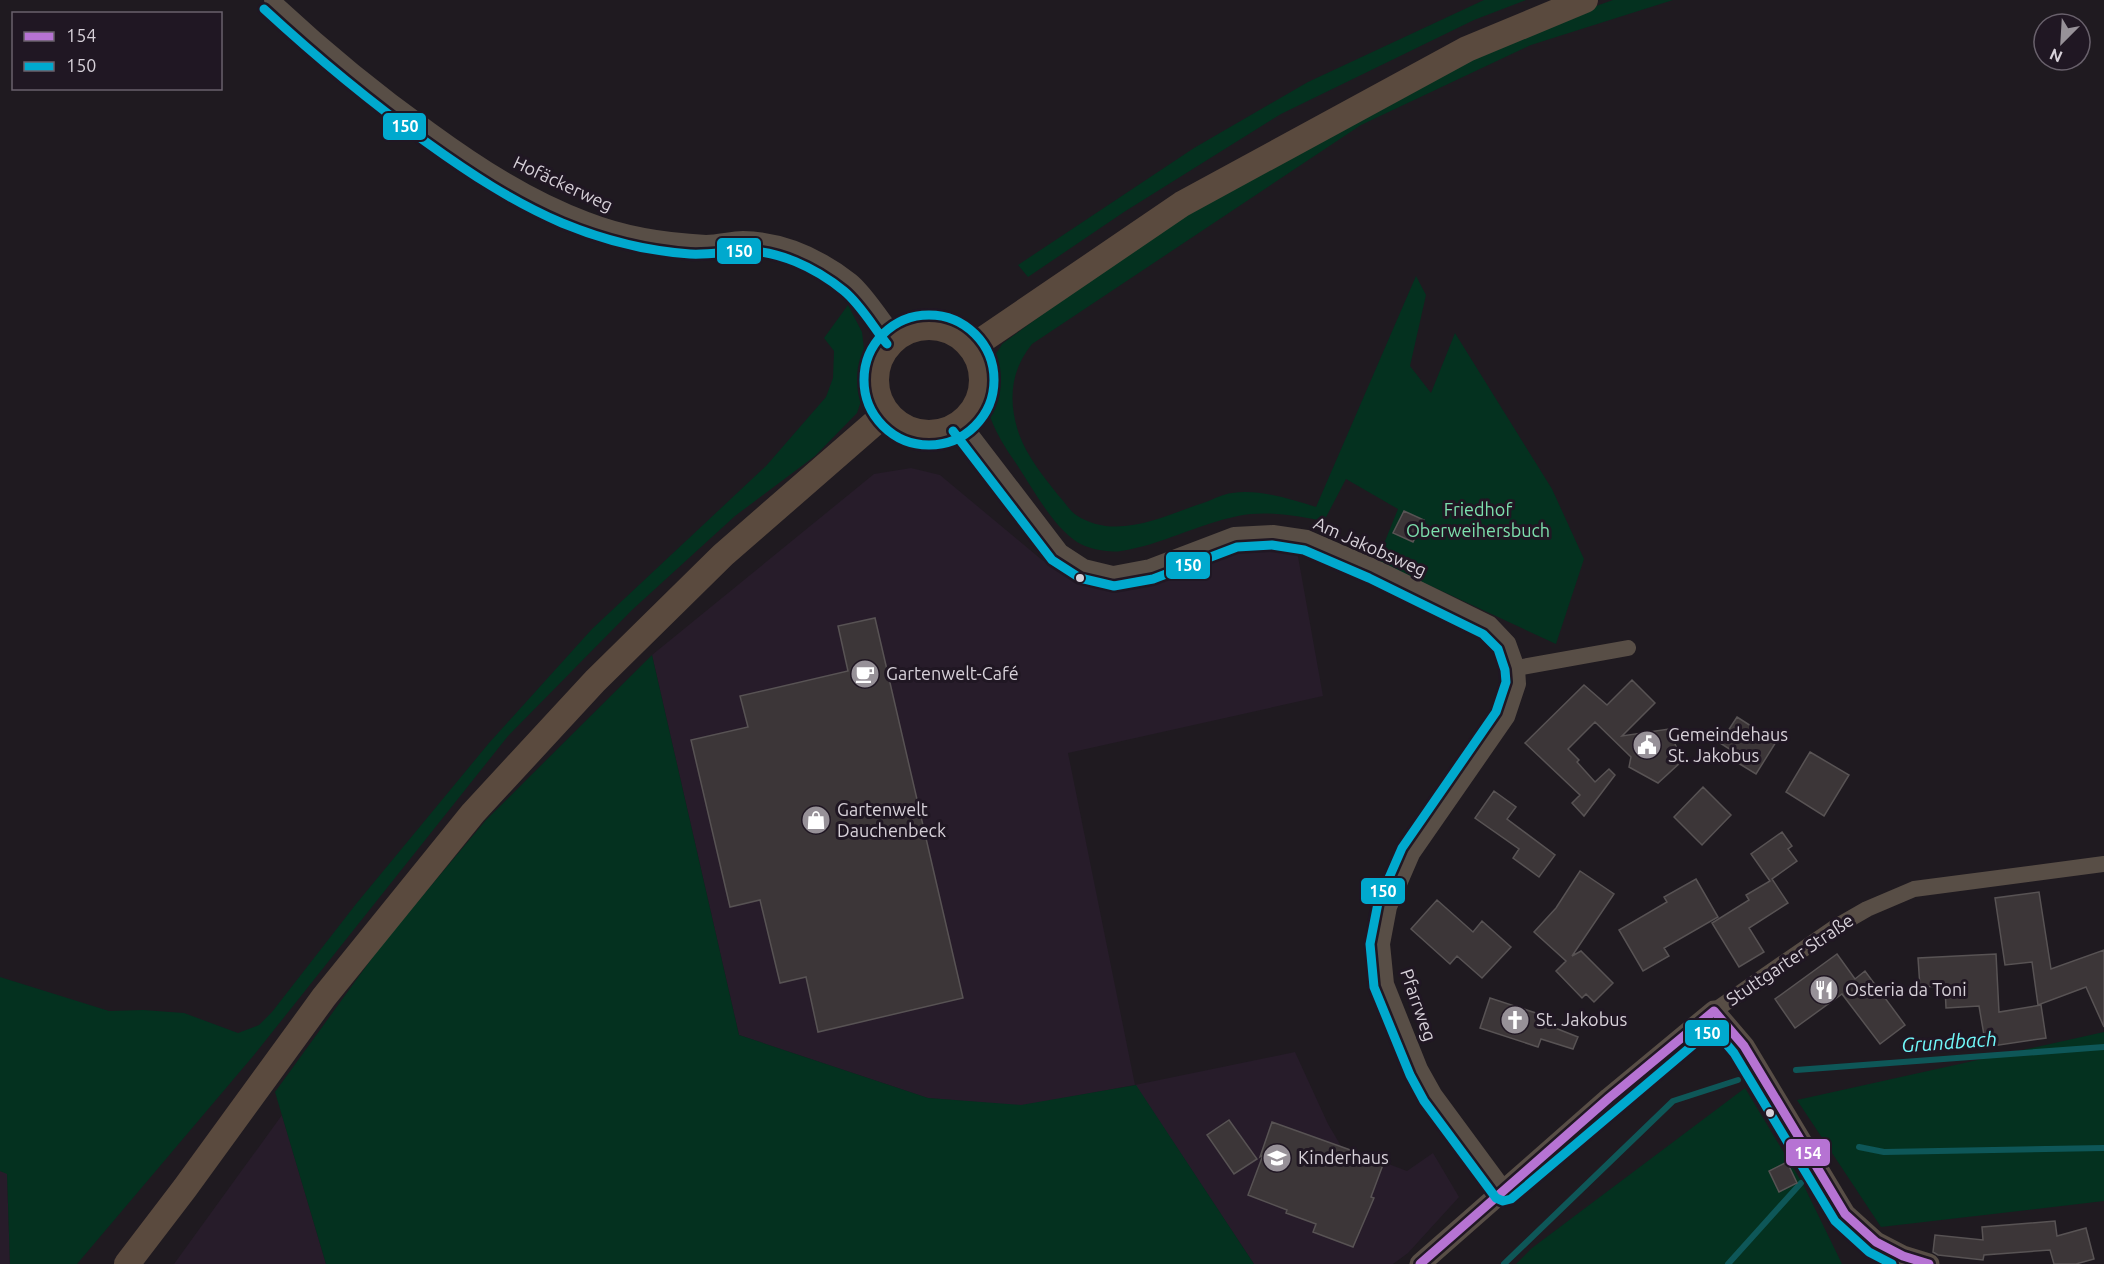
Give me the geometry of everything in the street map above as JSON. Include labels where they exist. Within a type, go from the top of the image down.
[{"type":"main road","points":[[972,347],[1182,204],[1467,49],[1585,0]]},
{"type":"main road","points":[[928,326],[945,329],[960,336],[972,347],[981,368],[982,389],[975,409],[963,424],[946,431],[929,434],[913,432],[898,424],[886,413],[877,394],[876,373],[882,353],[896,337],[911,329],[928,326]]},
{"type":"main road","points":[[127,1264],[324,997],[473,813],[596,681],[723,555],[886,413]]},
{"type":"street","name":"Hofäckerweg","points":[[272,0],[311,38],[387,99],[466,156],[528,193],[586,220],[649,238],[710,243],[740,239],[766,241],[814,256],[853,282],[896,337]]},
{"type":"street","name":"Am Jakobsweg","points":[[963,424],[1061,552],[1084,567],[1113,574],[1150,567],[1234,535],[1273,533],[1307,538],[1374,567],[1490,624],[1508,643],[1517,668]]},
{"type":"street","points":[[1517,668],[1628,648]]},
{"type":"street","name":"Pfarrweg","points":[[1504,1190],[1434,1094],[1420,1069],[1386,984],[1382,944],[1389,908],[1412,854],[1507,717],[1518,684],[1517,668]]},
{"type":"street","name":"Stuttgarter Straße","points":[[1420,1264],[1600,1106],[1714,1011],[1834,928],[1867,909],[1914,889],[2104,864]]},
{"type":"street","points":[[1714,1011],[1744,1046],[1845,1214],[1876,1242],[1902,1256],[1929,1264]]},
{"type":"shaded area","points":[[911,468],[940,475],[1042,560],[1095,584],[1118,587],[1149,584],[1210,557],[1247,552],[1297,551],[1323,696],[1068,753],[1135,1085],[1021,1106],[928,1098],[739,1035],[652,655],[874,474]]},
{"type":"shaded area","name":"Kinderhaus","points":[[1295,1052],[1328,1124],[1341,1146],[1407,1171],[1433,1153],[1459,1197],[1408,1253],[1393,1264],[1254,1264],[1135,1085]]},
{"type":"shaded area","points":[[282,1115],[326,1264],[174,1264]]},
{"type":"shaded area","points":[[0,1171],[7,1173],[10,1264],[0,1264]]},
{"type":"green space","points":[[1484,0],[1526,0],[1474,20],[1281,114],[1124,212],[1028,277],[1018,265],[1194,148],[1308,82]]},
{"type":"green space","name":"Friedhof Oberweihersbuch","points":[[1613,0],[1673,0],[1531,45],[1361,125],[1032,344],[1019,365],[1013,387],[1015,422],[1026,450],[1071,511],[1092,523],[1124,526],[1141,523],[1225,494],[1243,492],[1275,496],[1316,507],[1416,276],[1426,295],[1410,366],[1431,393],[1455,333],[1552,489],[1584,559],[1556,644],[1377,561],[1398,509],[1346,479],[1324,521],[1281,514],[1249,514],[1208,524],[1151,544],[1116,551],[1087,547],[1077,542],[1058,525],[1005,447],[990,416],[985,383],[988,368],[1002,344],[1162,226],[1486,45]]},
{"type":"green space","points":[[848,305],[862,332],[866,366],[866,386],[857,413],[815,456],[735,516],[632,610],[508,736],[254,1055],[77,1264],[10,1264],[7,1174],[0,1171],[0,977],[109,1011],[143,1010],[184,1013],[238,1033],[259,1025],[272,1012],[356,904],[489,743],[592,629],[766,466],[826,397],[833,378],[834,351],[824,338]]},
{"type":"green space","points":[[652,655],[739,1035],[928,1098],[1021,1105],[1136,1085],[1254,1264],[326,1264],[275,1092],[383,943],[486,820]]},
{"type":"green space","points":[[2104,1032],[2104,1201],[1881,1227],[1797,1100]]},
{"type":"green space","points":[[1745,1088],[1804,1186],[1842,1264],[1516,1264],[1532,1248]]},
{"type":"building","points":[[1404,511],[1424,520],[1413,542],[1393,533]]},
{"type":"building","name":"Gartenwelt Dauchenbeck","points":[[875,618],[963,998],[818,1032],[806,977],[780,983],[760,900],[730,907],[691,740],[748,727],[740,696],[848,671],[838,626]]},
{"type":"building","points":[[1632,680],[1655,703],[1622,736],[1669,729],[1682,761],[1658,783],[1629,767],[1631,757],[1595,722],[1568,749],[1595,782],[1609,769],[1615,775],[1584,816],[1572,803],[1580,795],[1525,743],[1584,685],[1607,705]]},
{"type":"building","points":[[1737,717],[1776,742],[1756,774],[1738,763],[1742,757],[1720,743]]},
{"type":"building","points":[[1810,752],[1849,775],[1824,816],[1786,792]]},
{"type":"building","points":[[1703,787],[1731,815],[1702,845],[1674,817]]},
{"type":"building","points":[[1494,791],[1516,807],[1507,819],[1555,855],[1539,877],[1513,858],[1519,849],[1475,818]]},
{"type":"building","points":[[1782,832],[1792,846],[1788,849],[1797,861],[1772,879],[1788,903],[1749,928],[1764,952],[1739,967],[1712,923],[1749,900],[1746,895],[1770,881],[1751,854]]},
{"type":"building","points":[[1580,871],[1614,894],[1572,956],[1581,951],[1613,983],[1594,1002],[1586,994],[1582,998],[1556,971],[1566,961],[1534,932],[1556,908]]},
{"type":"building","points":[[1696,879],[1718,917],[1664,948],[1669,956],[1643,971],[1619,930],[1667,902],[1664,897]]},
{"type":"building","points":[[2039,892],[2051,969],[2104,950],[2104,1027],[2086,987],[2038,1005],[2032,962],[2005,965],[1995,898]]},
{"type":"building","points":[[1437,900],[1473,932],[1482,921],[1511,947],[1482,978],[1457,956],[1450,964],[1411,929]]},
{"type":"building","points":[[1837,954],[1855,979],[1865,971],[1905,1025],[1880,1044],[1842,994],[1795,1028],[1775,999]]},
{"type":"building","points":[[1996,954],[1999,1012],[2041,1005],[2046,1038],[1986,1047],[1979,1006],[1946,1008],[1945,986],[1920,987],[1918,958]]},
{"type":"building","name":"St. Jakobus","points":[[1490,998],[1548,1017],[1545,1024],[1578,1037],[1573,1049],[1541,1039],[1538,1047],[1480,1028]]},
{"type":"building","points":[[1229,1120],[1257,1159],[1234,1174],[1207,1135]]},
{"type":"building","points":[[1272,1122],[1384,1162],[1371,1197],[1374,1198],[1353,1247],[1313,1232],[1316,1224],[1248,1195]]},
{"type":"building","points":[[1787,1162],[1797,1183],[1779,1192],[1769,1171]]},
{"type":"building","points":[[2055,1221],[2057,1236],[2086,1228],[2094,1259],[2076,1264],[2054,1264],[2050,1250],[1984,1255],[1983,1260],[1938,1255],[1933,1252],[1935,1235],[1983,1240],[1982,1227]]},
{"type":"waterway","name":"Grundbach","points":[[1796,1070],[2104,1047]]},
{"type":"waterway","name":"Grundbach","points":[[1504,1264],[1673,1101],[1738,1080]]},
{"type":"waterway","points":[[1859,1147],[1884,1152],[2104,1148]]},
{"type":"waterway","points":[[1728,1264],[1801,1183]]},
{"type":"transit line","name":"150","points":[[264,9],[343,78],[442,154],[526,206],[577,229],[641,247],[690,254],[754,251],[782,257],[809,268],[844,291],[861,309],[887,344]]},
{"type":"transit line","name":"150","points":[[929,315],[954,320],[975,334],[989,355],[994,380],[989,405],[975,426],[954,440],[929,445],[904,440],[883,426],[869,405],[864,380],[869,355],[883,334],[904,320],[929,315]]},
{"type":"transit line","name":"150","points":[[953,431],[1052,560],[1080,578],[1114,586],[1153,579],[1237,547],[1272,545],[1304,550],[1369,578],[1483,634],[1498,649],[1505,670],[1506,682],[1496,712],[1402,848],[1378,903],[1370,944],[1374,987],[1410,1075],[1424,1101],[1496,1198],[1503,1201],[1511,1199],[1713,1028],[1734,1053],[1835,1221],[1869,1252],[1892,1264]]},
{"type":"transit line","name":"154","points":[[1714,1011],[1744,1046],[1845,1214],[1876,1242],[1903,1256],[1929,1264]]},
{"type":"transit line","name":"154","points":[[1420,1264],[1609,1098],[1714,1011]]},
{"type":"place","name":"Gartenwelt-Café","points":[[865,674]]},
{"type":"place","name":"Gemeindehaus St. Jakobus","points":[[1647,745]]},
{"type":"place","name":"Gartenwelt Dauchenbeck","points":[[816,820]]},
{"type":"place","name":"Osteria da Toni","points":[[1824,990]]},
{"type":"place","name":"St. Jakobus","points":[[1515,1020]]},
{"type":"place","name":"Kinderhaus","points":[[1277,1158]]}]
